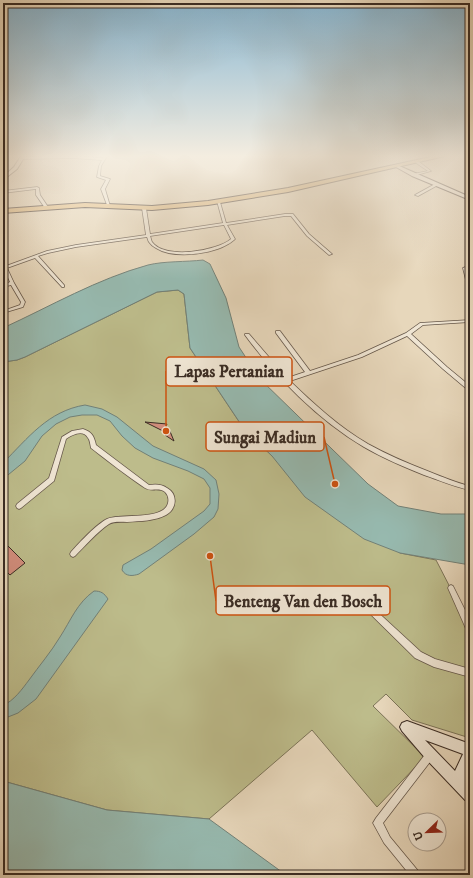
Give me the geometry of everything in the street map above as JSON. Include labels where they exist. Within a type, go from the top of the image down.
[{"type":"highway","points":[[3,211],[46,207],[109,205],[144,208],[218,202],[247,197]]},
{"type":"main road","points":[[470,750],[406,727],[430,755],[470,795]]},
{"type":"main road","points":[[460,785],[462,769],[465,760],[470,754]]},
{"type":"street","points":[[39,197],[46,207]]},
{"type":"street","points":[[106,197],[109,205]]},
{"type":"street","points":[[144,208],[151,243],[169,252],[206,251],[222,247],[233,239],[225,224],[218,202]]},
{"type":"street","points":[[3,312],[19,308],[23,304],[4,265],[76,246],[148,234],[285,215],[292,216],[308,235],[330,254]]},
{"type":"street","points":[[36,256],[63,286]]},
{"type":"street","points":[[470,266],[465,268],[470,288]]},
{"type":"street","points":[[3,286],[12,283]]},
{"type":"street","points":[[286,380],[360,356],[428,323],[470,321]]},
{"type":"street","points":[[278,332],[308,372]]},
{"type":"street","points":[[408,334],[470,389]]},
{"type":"street","points":[[247,335],[286,380],[325,415],[364,444],[394,459],[460,486],[470,488]]},
{"type":"street","points":[[19,506],[52,479],[64,438],[79,431],[90,435],[93,438],[93,446],[148,487],[158,487],[166,490],[170,494],[172,501],[170,508],[166,512],[146,518],[109,520],[73,554]]},
{"type":"street","points":[[451,588],[470,628]]},
{"type":"street","points":[[356,596],[418,655],[434,663],[470,673]]},
{"type":"street","points":[[416,875],[387,840],[378,823],[430,755]]},
{"type":"shaded area","points":[[178,290],[184,294],[190,348],[244,429],[272,456],[400,553],[436,560],[470,626],[470,738],[412,720],[386,694],[373,706],[425,757],[377,807],[312,730],[209,819],[107,810],[3,781],[3,362],[25,357],[157,292]]},
{"type":"water","points":[[203,260],[210,264],[226,298],[239,347],[260,379],[368,484],[398,506],[441,514],[470,514],[470,565],[400,553],[364,539],[305,497],[272,456],[244,429],[190,348],[184,294],[178,290],[157,292],[25,357],[3,362],[3,328],[92,285],[129,271],[154,264]]},
{"type":"water","points":[[85,405],[102,409],[117,417],[153,446],[204,469],[216,480],[219,494],[218,509],[214,517],[194,534],[139,574],[126,574],[122,570],[123,565],[151,549],[204,511],[210,504],[210,488],[204,479],[188,471],[153,458],[135,448],[122,436],[110,421],[97,415],[82,415],[70,417],[56,424],[42,436],[25,461],[3,479],[3,463],[30,435],[49,419],[60,413]]},
{"type":"water","points":[[94,591],[99,591],[108,599],[36,699],[18,713],[3,719],[3,705],[14,698],[24,687],[53,648],[79,606]]},
{"type":"water","points":[[3,781],[107,810],[209,819],[286,875],[3,875]]},
{"type":"building","points":[[145,422],[167,424],[166,426],[169,429],[174,441],[165,435],[165,432]]},
{"type":"building","points":[[7,545],[25,563],[10,575],[3,568],[3,548]]},
{"type":"place","name":"Lapas Pertanian","points":[[166,431]]},
{"type":"place","name":"Sungai Madiun","points":[[335,484]]},
{"type":"place","name":"Benteng Van den Bosch","points":[[210,556]]}]
